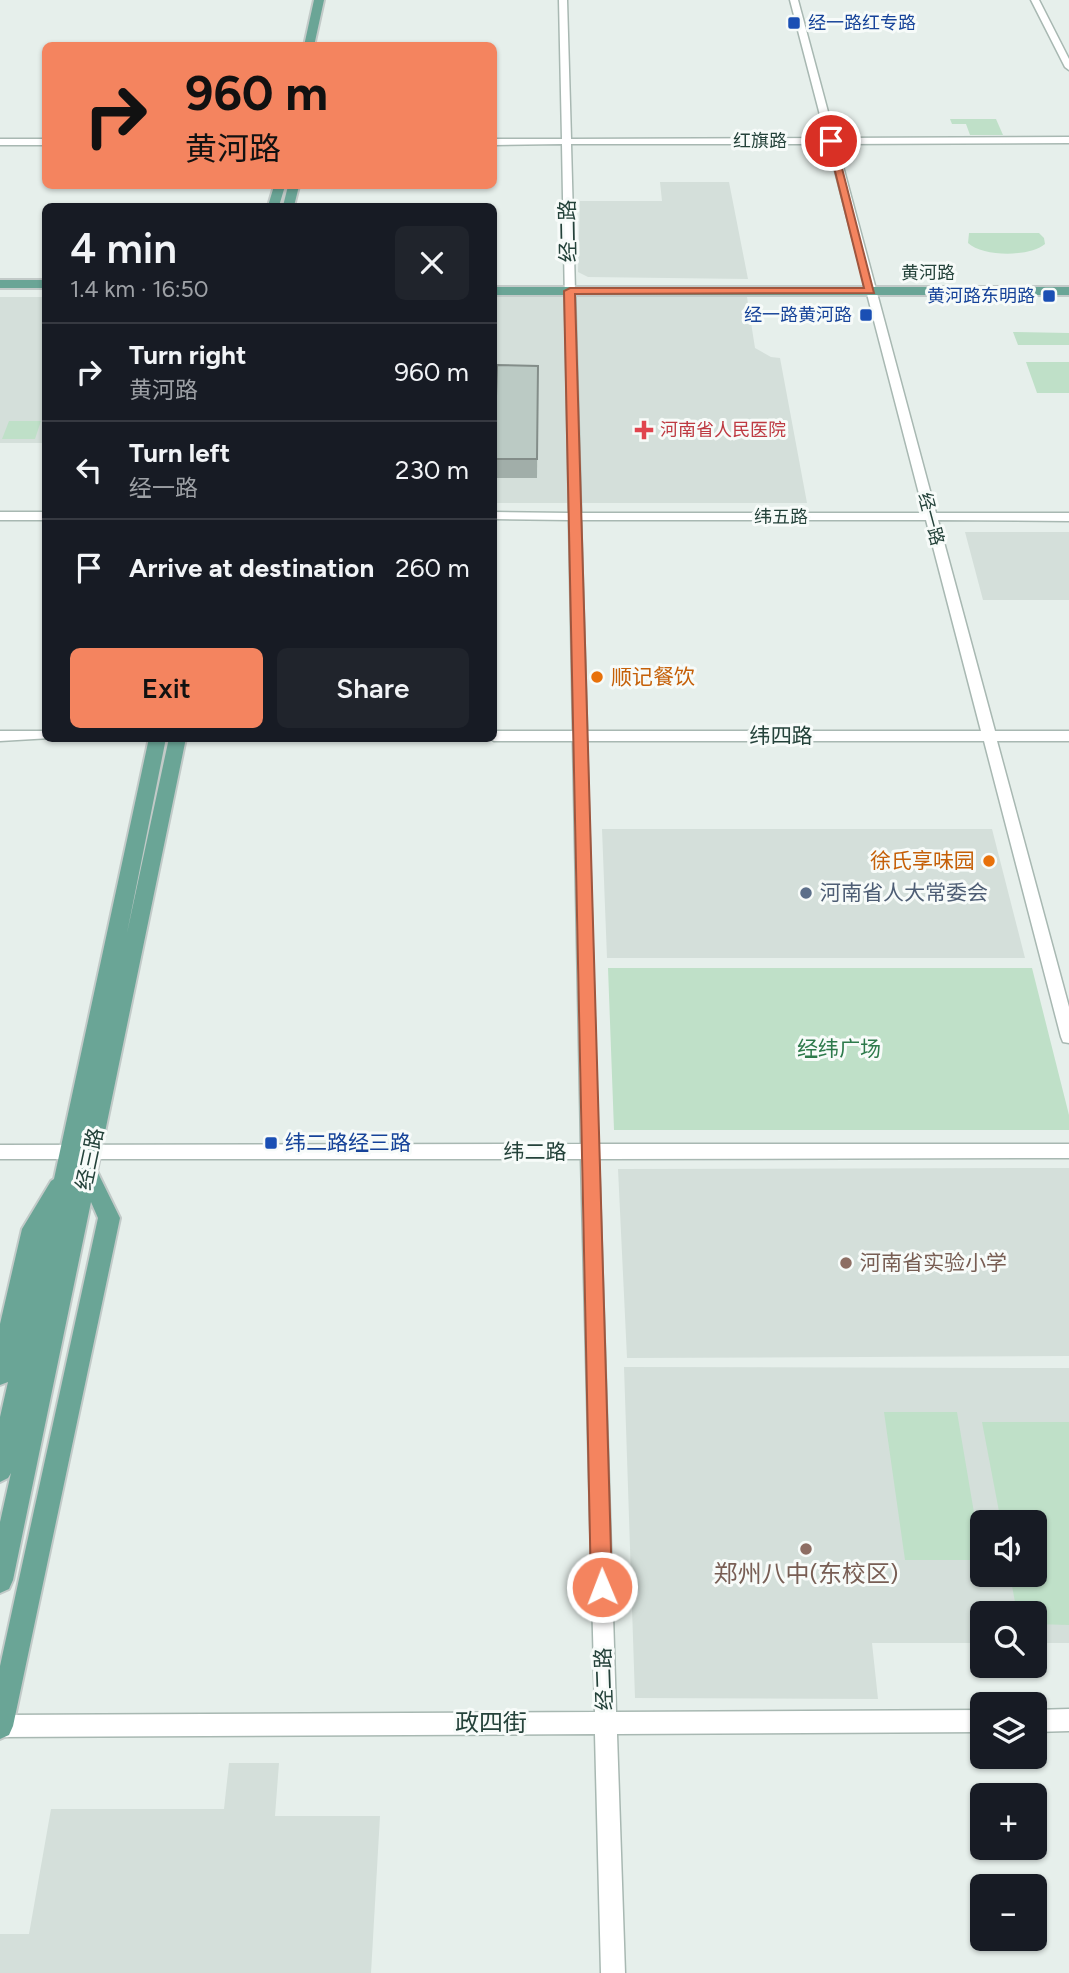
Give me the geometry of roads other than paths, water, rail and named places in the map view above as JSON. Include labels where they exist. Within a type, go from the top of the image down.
[{"type":"main road","points":[[310,42],[319,0]]},
{"type":"main road","points":[[328,11],[331,0]]},
{"type":"main road","name":"黄河路","points":[[497,283],[570,287],[869,287],[1069,283]]},
{"type":"main road","points":[[0,284],[42,284]]},
{"type":"main road","name":"黄河路","points":[[497,291],[570,287]]},
{"type":"main road","name":"黄河路","points":[[869,287],[1069,291]]},
{"type":"main road","points":[[0,291],[42,291]]},
{"type":"main road","name":"经三路","points":[[0,1580],[157,742]]},
{"type":"main road","name":"经三路","points":[[0,1470],[79,1162],[177,742]]},
{"type":"main road","points":[[0,1374],[33,1229],[79,1162],[109,1217],[0,1726]]},
{"type":"street","name":"经二路","points":[[563,0],[589,1152],[613,1973]]},
{"type":"street","name":"经一路","points":[[794,0],[1069,1037]]},
{"type":"street","points":[[1035,0],[1069,67]]},
{"type":"street","name":"红旗路","points":[[497,142],[1069,140]]},
{"type":"street","points":[[0,142],[42,142]]},
{"type":"street","points":[[0,516],[42,516]]},
{"type":"street","name":"纬五路","points":[[497,516],[1069,517]]},
{"type":"street","points":[[0,736],[42,736]]},
{"type":"street","name":"纬四路","points":[[497,736],[1069,736]]},
{"type":"street","name":"纬二路","points":[[0,1152],[79,1162],[589,1152],[1069,1151]]},
{"type":"street","points":[[1047,1721],[1069,1720]]},
{"type":"street","name":"政四街","points":[[0,1726],[970,1721]]},
{"type":"place","name":"经一路红专路","points":[[794,23]]},
{"type":"place","name":"黄河路东明路","points":[[1049,296]]},
{"type":"place","name":"经一路黄河路","points":[[866,315]]},
{"type":"place","name":"河南省人民医院","points":[[644,430]]},
{"type":"place","name":"顺记餐饮","points":[[597,677]]},
{"type":"place","name":"徐氏享味园","points":[[989,861]]},
{"type":"place","name":"河南省人大常委会","points":[[806,893]]},
{"type":"place","name":"纬二路经三路","points":[[271,1143]]},
{"type":"place","name":"河南省实验小学","points":[[846,1263]]},
{"type":"place","name":"郑州八中(东校区)","points":[[806,1549]]},
{"type":"park label","name":"经纬广场","points":[[839,1049]]}]
